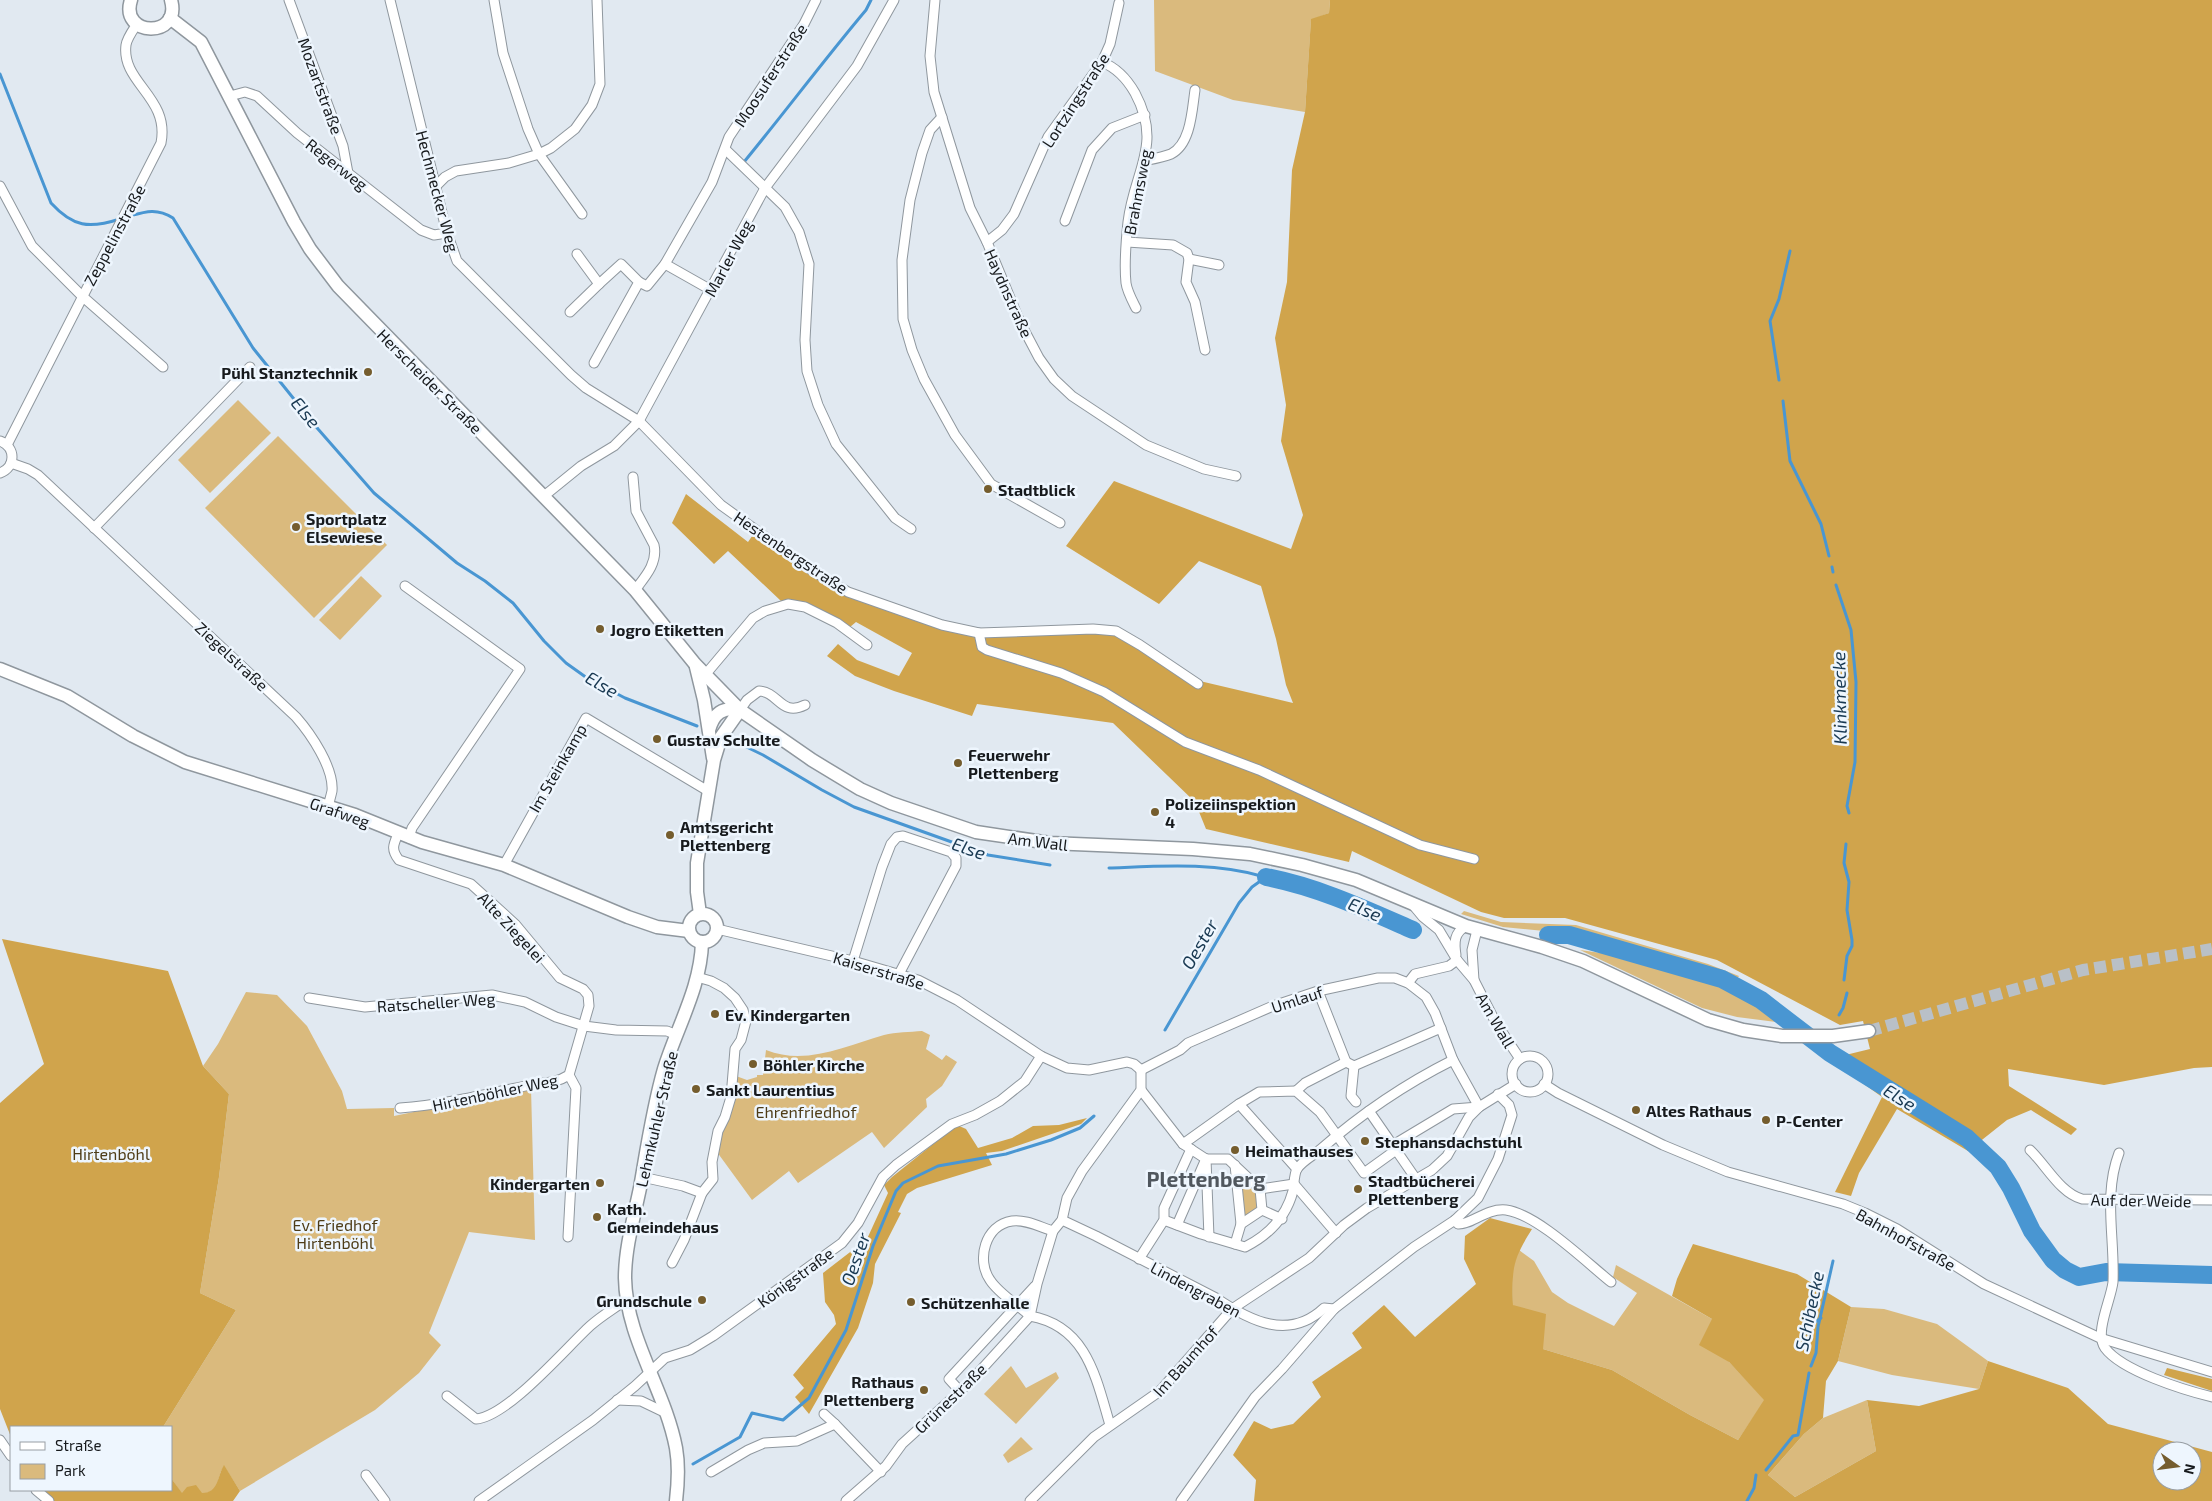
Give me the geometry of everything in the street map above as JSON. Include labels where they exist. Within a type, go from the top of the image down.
[{"type":"main road","points":[[131,0],[130,13],[137,24],[143,28],[154,29],[162,26],[170,18],[171,0]]},
{"type":"main road","name":"Herscheider Straße","points":[[170,18],[201,42],[294,222],[310,248],[338,286],[634,590],[695,664],[740,710]]},
{"type":"main road","points":[[695,664],[704,700],[714,760]]},
{"type":"main road","name":"Grafweg","points":[[0,669],[66,696],[133,736],[185,762],[328,806],[403,836],[504,865],[628,917],[657,927],[689,931]]},
{"type":"main road","points":[[700,914],[696,875],[714,760],[721,737],[740,710],[729,709],[720,711],[714,718],[709,732]]},
{"type":"main road","name":"Am Wall","points":[[740,710],[763,728],[850,784],[891,803],[976,832],[1050,844],[1193,849],[1268,857],[1356,880],[1471,928]]},
{"type":"main road","points":[[700,914],[706,914],[713,918],[717,930],[712,939],[702,942],[694,938],[689,931],[690,921],[700,914]]},
{"type":"main road","points":[[1471,928],[1542,947],[1583,961],[1708,1020],[1743,1030],[1782,1036],[1833,1036],[1869,1031]]},
{"type":"main road","name":"Lehmkuhler Straße","points":[[676,1501],[678,1461],[673,1436],[649,1371],[627,1298],[625,1277],[628,1250],[664,1069],[697,978],[702,942]]},
{"type":"street","name":"Mozartstraße","points":[[289,0],[343,146],[348,173]]},
{"type":"street","name":"Hechmecker Weg","points":[[390,0],[447,233],[457,261],[571,375],[586,388],[639,421]]},
{"type":"street","points":[[494,0],[502,53],[528,129],[539,154],[582,214]]},
{"type":"street","points":[[436,186],[445,177],[456,171],[509,163],[539,154],[551,148],[575,129],[592,105],[600,84],[597,0]]},
{"type":"street","name":"Moosuferstraße","points":[[640,282],[647,286],[665,264],[712,182],[726,150],[729,136],[804,24],[816,0]]},
{"type":"street","name":"Marler Weg","points":[[544,496],[581,466],[614,446],[639,421],[765,188],[857,66],[894,0]]},
{"type":"street","name":"Haydnstraße","points":[[935,0],[930,56],[934,92],[970,208],[987,242],[1020,322],[1039,358],[1054,379],[1072,396],[1146,445],[1204,469],[1236,476]]},
{"type":"street","name":"Lortzingstraße","points":[[987,242],[1002,230],[1014,214],[1048,137],[1102,62],[1110,44],[1119,3]]},
{"type":"street","name":"Zeppelinstraße","points":[[4,443],[156,155],[162,130],[161,118],[155,104],[137,80],[126,57],[127,41],[137,24]]},
{"type":"street","name":"Brahmsweg","points":[[1102,62],[1114,66],[1130,84],[1145,115],[1148,134],[1144,161],[1132,200],[1128,222],[1126,285],[1136,308]]},
{"type":"street","points":[[1144,161],[1172,154],[1183,143],[1189,125],[1195,90]]},
{"type":"street","name":"Regerweg","points":[[230,96],[245,92],[257,96],[297,133],[421,230],[434,235],[447,233]]},
{"type":"street","points":[[1065,222],[1092,150],[1112,128],[1145,115]]},
{"type":"street","points":[[942,117],[930,130],[910,200],[902,260],[902,300],[905,327],[924,379],[955,434],[991,484],[1060,522]]},
{"type":"street","points":[[726,150],[785,207],[799,232],[809,264],[805,340],[807,371],[818,406],[836,444],[896,518],[911,529]]},
{"type":"street","points":[[0,186],[32,246],[82,296],[163,366]]},
{"type":"street","points":[[1127,242],[1173,245],[1187,253],[1189,258],[1186,282],[1195,302],[1205,350]]},
{"type":"street","points":[[577,254],[599,284]]},
{"type":"street","points":[[1189,258],[1219,265]]},
{"type":"street","points":[[570,312],[621,264],[640,282],[594,363]]},
{"type":"street","points":[[665,264],[711,290]]},
{"type":"street","points":[[94,528],[250,367]]},
{"type":"street","name":"Hestenbergstraße","points":[[639,421],[721,505],[813,571],[848,592],[942,625],[979,633],[1093,629],[1116,631],[1198,684]]},
{"type":"street","points":[[0,473],[6,470],[11,463],[12,453],[4,443]]},
{"type":"street","name":"Ziegelstraße","points":[[11,463],[28,469],[38,476],[296,717],[310,733],[330,776],[332,790],[328,806]]},
{"type":"street","points":[[633,477],[636,511],[655,549],[651,567],[634,590]]},
{"type":"street","points":[[403,836],[412,828],[520,669],[405,586]]},
{"type":"street","points":[[705,675],[753,618],[765,611],[788,604],[805,607],[837,623],[867,645]]},
{"type":"street","points":[[979,633],[982,647],[987,650],[1053,670],[1104,692],[1185,742],[1259,770],[1420,845],[1474,859]]},
{"type":"street","points":[[740,710],[747,700],[759,691],[765,692],[791,709],[805,705]]},
{"type":"street","name":"Im Steinkamp","points":[[504,865],[586,718],[708,791]]},
{"type":"street","name":"Alte Ziegelei","points":[[403,836],[392,847],[399,860],[471,884],[515,924],[560,978],[583,990],[588,995],[589,1006],[584,1026]]},
{"type":"street","points":[[853,961],[882,866],[891,844],[897,837],[903,836],[951,852],[956,858],[956,866],[900,974]]},
{"type":"street","name":"Am Wall","points":[[1412,903],[1423,917],[1439,930],[1457,960],[1474,980],[1496,1023],[1520,1059]]},
{"type":"street","points":[[1471,928],[1457,933],[1457,960],[1449,966],[1415,974],[1408,983],[1426,997],[1441,1028],[1453,1060],[1478,1107]]},
{"type":"street","name":"Am Wall","points":[[1471,928],[1474,980]]},
{"type":"street","name":"Kaiserstraße","points":[[717,930],[853,961],[900,974],[926,984],[958,1000],[1041,1056],[1067,1068],[1089,1070],[1127,1062],[1134,1064],[1141,1070]]},
{"type":"street","points":[[672,1263],[684,1240],[702,1193],[712,1179],[718,1131],[725,1117],[731,1097],[735,1049],[746,1028],[745,1014],[741,1005],[724,988],[711,981],[697,978]]},
{"type":"street","name":"Umlauf","points":[[1141,1070],[1180,1050],[1188,1043],[1256,1013],[1318,991],[1378,978],[1395,978],[1408,983]]},
{"type":"street","points":[[1318,991],[1350,1064],[1351,1096],[1394,1147],[1416,1179]]},
{"type":"street","name":"Ratscheller Weg","points":[[310,998],[365,1007],[492,995],[525,1002],[556,1017],[584,1026],[616,1030],[667,1031],[677,1035]]},
{"type":"street","name":"Hirtenböhler Weg","points":[[400,1108],[432,1106],[532,1085],[557,1082],[569,1075],[584,1026]]},
{"type":"street","points":[[1139,1259],[1164,1220],[1164,1208],[1187,1147],[1239,1104],[1259,1092],[1296,1091],[1305,1083],[1441,1028]]},
{"type":"street","name":"Königstraße","points":[[479,1501],[617,1400],[665,1358],[690,1350],[714,1336],[842,1243],[858,1224],[883,1177],[896,1164],[952,1124],[975,1115],[1000,1101],[1025,1081],[1041,1056]]},
{"type":"street","points":[[1532,1056],[1543,1062],[1548,1073],[1544,1084],[1538,1089],[1529,1091],[1522,1089],[1516,1084],[1512,1072],[1520,1059],[1532,1056]]},
{"type":"street","points":[[1164,1220],[1209,1237],[1245,1247],[1256,1241],[1282,1219],[1288,1207],[1297,1169],[1363,1109],[1453,1060]]},
{"type":"street","points":[[1030,1316],[1037,1284],[1053,1231],[1062,1220],[1067,1198],[1082,1171],[1141,1090],[1141,1070]]},
{"type":"street","points":[[568,1237],[576,1088],[569,1075]]},
{"type":"street","points":[[1296,1091],[1320,1112],[1364,1174],[1394,1147],[1452,1110],[1478,1107],[1516,1084]]},
{"type":"street","name":"Bahnhofstraße","points":[[1544,1084],[1558,1093],[1663,1145],[1728,1172],[1843,1204],[1865,1213],[1897,1229],[1984,1284],[2100,1338],[2212,1372]]},
{"type":"street","points":[[1141,1090],[1187,1147],[1206,1159],[1228,1158],[1235,1164],[1260,1189],[1262,1210]]},
{"type":"street","points":[[1181,1501],[1255,1397],[1282,1369],[1334,1308],[1370,1276],[1455,1220],[1467,1210],[1486,1185],[1503,1144],[1512,1115],[1512,1110],[1498,1094]]},
{"type":"street","points":[[1239,1104],[1297,1169]]},
{"type":"street","name":"Im Baumhof","points":[[1030,1501],[1080,1448],[1160,1391],[1232,1309],[1309,1258],[1366,1208],[1432,1170],[1447,1156],[1469,1117],[1478,1107]]},
{"type":"street","name":"Auf der Weide","points":[[2030,1150],[2075,1196],[2085,1200],[2212,1200]]},
{"type":"street","points":[[2119,1153],[2113,1169],[2110,1200],[2113,1283],[2100,1338],[2106,1349],[2131,1368],[2212,1397]]},
{"type":"street","points":[[1177,1225],[1206,1159]]},
{"type":"street","points":[[1206,1159],[1209,1237]]},
{"type":"street","points":[[1235,1164],[1241,1224],[1235,1244]]},
{"type":"street","points":[[642,1177],[683,1186],[702,1193]]},
{"type":"street","points":[[1260,1189],[1294,1184]]},
{"type":"street","points":[[1294,1184],[1336,1233]]},
{"type":"street","points":[[1241,1224],[1262,1210]]},
{"type":"street","points":[[1262,1210],[1282,1219]]},
{"type":"street","points":[[1455,1220],[1458,1224],[1462,1224],[1483,1214],[1506,1210],[1522,1216],[1544,1228],[1611,1282]]},
{"type":"street","name":"Lindengraben","points":[[1062,1220],[1216,1298],[1232,1309],[1259,1322],[1276,1326],[1306,1321],[1324,1308],[1334,1308]]},
{"type":"street","points":[[1053,1231],[1029,1223],[1014,1221],[996,1229],[987,1241],[982,1253],[987,1275],[990,1281],[1030,1316],[1046,1319],[1080,1344],[1095,1379],[1110,1426]]},
{"type":"street","points":[[960,1391],[949,1379],[1037,1284]]},
{"type":"street","points":[[447,1396],[476,1419],[485,1419],[499,1410],[546,1369],[591,1325],[627,1298]]},
{"type":"street","name":"Grünestraße","points":[[846,1501],[881,1472],[902,1444],[960,1391],[1030,1316]]},
{"type":"street","points":[[617,1400],[641,1401],[666,1413]]},
{"type":"street","points":[[824,1414],[881,1472]]},
{"type":"street","points":[[711,1472],[748,1450],[764,1443],[797,1441],[834,1424]]},
{"type":"street","points":[[0,1440],[10,1455]]},
{"type":"street","points":[[366,1475],[385,1501]]},
{"type":"street","points":[[37,1491],[49,1501]]},
{"type":"green space","points":[[1154,0],[1330,0],[1329,13],[1311,20],[1305,112],[1233,100],[1155,71]]},
{"type":"green space","points":[[1330,0],[2212,0],[2212,1067],[2194,1068],[2104,1085],[2008,1069],[2009,1086],[2077,1129],[2071,1135],[2031,1110],[2007,1120],[1968,1151],[1897,1109],[1859,1173],[1851,1196],[1835,1192],[1882,1097],[1829,1059],[1870,1049],[1863,1021],[1840,1025],[1717,960],[1565,918],[1504,918],[1481,912],[1352,851],[1349,862],[1206,829],[1195,802],[1113,723],[977,704],[972,716],[894,691],[855,676],[827,656],[838,644],[857,660],[899,676],[912,653],[856,622],[850,627],[808,604],[790,600],[781,601],[728,551],[714,564],[672,523],[686,494],[748,542],[757,529],[848,592],[979,633],[1116,631],[1187,678],[1293,703],[1286,685],[1276,639],[1261,586],[1199,561],[1159,604],[1066,546],[1114,481],[1291,549],[1303,515],[1281,441],[1286,405],[1275,338],[1287,282],[1292,170],[1305,112],[1311,19],[1329,13]]},
{"type":"green space","points":[[238,400],[271,433],[210,493],[178,460]]},
{"type":"green space","name":"Sportplatz Elsewiese","points":[[278,436],[387,545],[314,618],[205,508]]},
{"type":"green space","points":[[361,576],[382,596],[340,640],[319,620]]},
{"type":"green space","points":[[1464,911],[1501,922],[1576,925],[1708,964],[1739,976],[1737,979],[1721,971],[1595,936],[1503,927],[1461,914]]},
{"type":"green space","name":"Hirtenböhl","points":[[2,939],[168,971],[203,1066],[229,1094],[219,1177],[200,1293],[236,1310],[164,1426],[10,1426],[10,1434],[0,1409],[0,1103],[44,1064]]},
{"type":"green space","points":[[1580,950],[1636,958],[1711,981],[1785,1023],[1737,1017],[1702,1008]]},
{"type":"green space","name":"Ev. Friedhof Hirtenböhl","points":[[246,992],[277,995],[307,1026],[342,1091],[347,1109],[394,1108],[394,1116],[531,1088],[535,1240],[469,1232],[429,1333],[441,1345],[419,1373],[375,1410],[240,1491],[224,1466],[215,1489],[202,1494],[182,1494],[172,1479],[172,1426],[164,1426],[236,1310],[200,1293],[219,1177],[229,1094],[203,1066],[218,1044]]},
{"type":"green space","name":"Ehrenfriedhof","points":[[922,1031],[930,1035],[926,1049],[942,1060],[946,1055],[957,1062],[942,1086],[926,1099],[927,1107],[884,1148],[872,1132],[798,1183],[789,1171],[752,1200],[717,1152],[736,1076],[747,1080],[757,1077],[757,1075],[763,1075],[766,1050],[796,1056],[811,1055],[840,1049],[884,1035]]},
{"type":"green space","points":[[1087,1118],[1081,1124],[1002,1151],[986,1153],[992,1165],[917,1188],[907,1194],[898,1212],[901,1213],[875,1264],[873,1283],[858,1328],[809,1414],[795,1397],[804,1388],[793,1375],[836,1324],[834,1315],[825,1302],[823,1273],[867,1239],[888,1193],[884,1185],[957,1125],[966,1129],[978,1148],[1012,1138],[1033,1126],[1059,1125]]},
{"type":"green space","points":[[1235,1165],[1260,1189],[1262,1210],[1241,1224]]},
{"type":"green space","points":[[1490,1218],[1532,1229],[1520,1249],[1513,1273],[1513,1305],[1546,1314],[1543,1349],[1612,1370],[1738,1440],[1764,1400],[1729,1362],[1699,1345],[1712,1319],[1672,1296],[1677,1279],[1693,1244],[1797,1274],[1851,1307],[1838,1361],[1826,1381],[1823,1418],[1804,1434],[1768,1475],[1795,1497],[1876,1451],[1867,1400],[1919,1406],[1979,1389],[1988,1361],[2068,1388],[2108,1424],[2171,1441],[2152,1441],[2152,1491],[2202,1491],[2202,1449],[2212,1452],[2212,1501],[1254,1501],[1256,1480],[1233,1455],[1254,1421],[1271,1429],[1293,1424],[1321,1397],[1312,1382],[1362,1348],[1352,1333],[1384,1305],[1415,1337],[1476,1284],[1464,1259],[1465,1236]]},
{"type":"green space","points":[[1519,1250],[1534,1261],[1552,1292],[1568,1303],[1614,1326],[1637,1293],[1613,1277],[1616,1265],[1712,1319],[1729,1362],[1765,1400],[1738,1440],[1612,1370],[1543,1349],[1513,1305],[1512,1270]]},
{"type":"green space","points":[[1851,1307],[1884,1309],[1937,1324],[1988,1361],[1979,1389],[1892,1375],[1838,1361]]},
{"type":"green space","points":[[1011,1366],[1026,1388],[1056,1372],[1059,1378],[1016,1424],[984,1394]]},
{"type":"green space","points":[[2167,1368],[2212,1379],[2212,1391],[2164,1375]]},
{"type":"green space","points":[[1867,1400],[1876,1451],[1795,1497],[1768,1475],[1804,1434],[1823,1418]]},
{"type":"green space","points":[[1021,1437],[1033,1449],[1008,1463],[1003,1455]]},
{"type":"green space","points":[[224,1465],[240,1491],[233,1501],[49,1501],[38,1491],[172,1491],[172,1479],[182,1493],[187,1487],[196,1485],[202,1493],[208,1492],[215,1487]]},
{"type":"waterway","points":[[744,162],[866,10],[871,0]]},
{"type":"waterway","name":"Else","points":[[0,74],[51,203],[67,217],[82,224],[99,224],[120,219]]},
{"type":"waterway","name":"Else","points":[[126,217],[144,212],[161,212],[173,218],[253,348],[318,429],[374,493],[457,563],[485,581],[513,603],[544,641],[566,663],[587,678],[625,698],[697,726]]},
{"type":"waterway","name":"Klinkmecke","points":[[1779,380],[1770,321],[1779,299],[1790,251]]},
{"type":"waterway","name":"Klinkmecke","points":[[1783,401],[1790,461],[1821,524],[1829,556]]},
{"type":"waterway","name":"Klinkmecke","points":[[1832,567],[1833,572]]},
{"type":"waterway","name":"Klinkmecke","points":[[1836,585],[1851,630],[1856,682],[1855,762],[1847,806],[1849,813]]},
{"type":"waterway","name":"Else","points":[[730,739],[763,755],[854,807],[988,855],[1050,865]]},
{"type":"waterway","name":"Klinkmecke","points":[[1844,980],[1847,956],[1852,946],[1847,910],[1849,882],[1844,863],[1846,844]]},
{"type":"waterway","name":"Else","points":[[1109,868],[1207,867],[1246,872],[1265,877]]},
{"type":"waterway","name":"Oester","points":[[1165,1030],[1239,903],[1252,887],[1266,877]]},
{"type":"waterway","name":"Else","points":[[1266,877],[1323,893],[1413,930]]},
{"type":"waterway","name":"Else","points":[[1548,935],[1569,935],[1722,979],[1761,1000],[1830,1053],[1967,1138],[1998,1167],[2011,1188],[2032,1231],[2053,1260],[2065,1270],[2079,1277],[2106,1272],[2212,1275]]},
{"type":"waterway","name":"Klinkmecke","points":[[1839,1015],[1847,993]]},
{"type":"waterway","name":"Oester","points":[[693,1464],[740,1437],[752,1413],[783,1420],[809,1398],[846,1330],[873,1246],[896,1191],[903,1183],[938,1166],[1006,1154],[1051,1140],[1080,1128],[1094,1116]]},
{"type":"waterway","name":"Schibecke","points":[[1811,1366],[1816,1353],[1818,1327],[1833,1261]]},
{"type":"waterway","points":[[1807,1333],[1810,1326],[1821,1318]]},
{"type":"waterway","name":"Schibecke","points":[[1766,1470],[1793,1436],[1798,1435],[1809,1373]]},
{"type":"waterway","name":"Schibecke","points":[[1747,1501],[1754,1488],[1756,1475]]},
{"type":"tunnel","points":[[1869,1031],[2083,970],[2212,949]]},
{"type":"place","name":"Pühl Stanztechnik","points":[[368,372]]},
{"type":"place","name":"Stadtblick","points":[[988,489]]},
{"type":"place","name":"Sportplatz Elsewiese","points":[[296,527]]},
{"type":"place","name":"Jogro Etiketten","points":[[600,629]]},
{"type":"place","name":"Gustav Schulte","points":[[657,739]]},
{"type":"place","name":"Feuerwehr Plettenberg","points":[[958,763]]},
{"type":"place","name":"Polizeiinspektion 4","points":[[1155,812]]},
{"type":"place","name":"Amtsgericht Plettenberg","points":[[670,835]]},
{"type":"place","name":"Ev. Kindergarten","points":[[715,1014]]},
{"type":"place","name":"Böhler Kirche","points":[[753,1064]]},
{"type":"place","name":"Sankt Laurentius","points":[[696,1089]]},
{"type":"place","name":"Altes Rathaus","points":[[1636,1110]]},
{"type":"place","name":"P-Center","points":[[1766,1120]]},
{"type":"place","name":"Stephansdachstuhl","points":[[1365,1141]]},
{"type":"place","name":"Heimathauses","points":[[1235,1150]]},
{"type":"place","name":"Kindergarten","points":[[600,1183]]},
{"type":"place","name":"Stadtbücherei Plettenberg","points":[[1358,1189]]},
{"type":"place","name":"Kath. Gemeindehaus","points":[[597,1217]]},
{"type":"place","name":"Grundschule","points":[[702,1300]]},
{"type":"place","name":"Schützenhalle","points":[[911,1302]]},
{"type":"place","name":"Rathaus Plettenberg","points":[[924,1390]]},
{"type":"district","name":"Plettenberg","points":[[1206,1178]]}]
